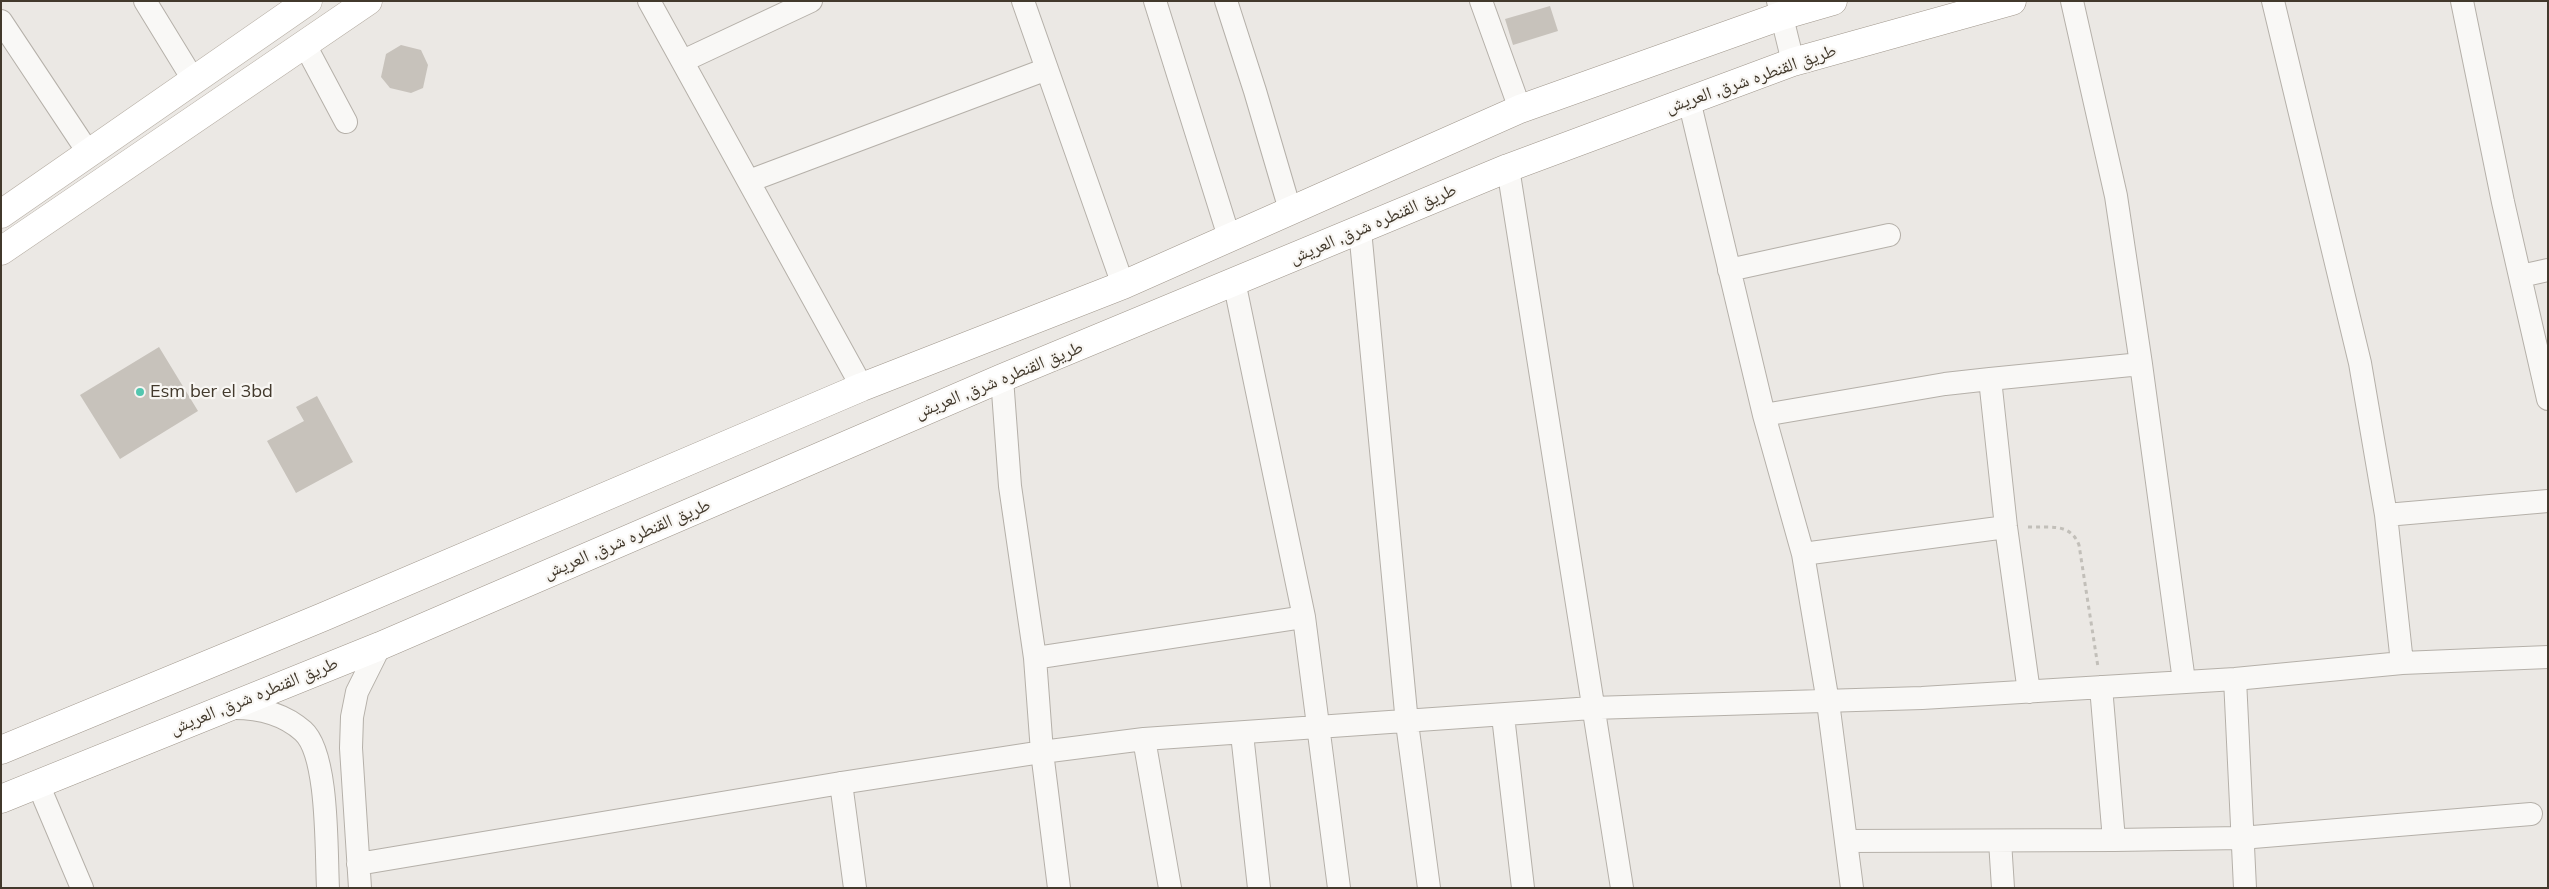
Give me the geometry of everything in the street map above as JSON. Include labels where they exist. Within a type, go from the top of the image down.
[{"type":"main road","points":[[1,214],[90,155],[308,1]]},
{"type":"main road","points":[[1,750],[323,617],[862,387],[1123,285],[1520,109],[1780,9],[1833,1]]},
{"type":"main road","name":"طريق القنطره شرق, العريش","points":[[1,799],[222,708],[380,646],[1002,378],[1508,168],[1793,62],[2012,1]]},
{"type":"main road","points":[[1,251],[305,45],[353,5]]},
{"type":"street","points":[[144,1],[194,81]]},
{"type":"street","points":[[649,1],[862,387]]},
{"type":"street","points":[[683,61],[811,1]]},
{"type":"street","points":[[1023,1],[1123,285]]},
{"type":"street","points":[[1155,1],[1229,237]]},
{"type":"street","points":[[1226,1],[1256,92],[1290,210]]},
{"type":"street","points":[[1481,1],[1520,109]]},
{"type":"street","points":[[2072,1],[2116,196],[2142,364],[2184,681]]},
{"type":"street","points":[[2273,1],[2360,364],[2386,515],[2402,663]]},
{"type":"street","points":[[2462,1],[2499,183],[2548,399]]},
{"type":"street","points":[[1780,9],[1793,62]]},
{"type":"street","points":[[1,21],[90,155]]},
{"type":"street","points":[[305,45],[346,122]]},
{"type":"street","points":[[749,181],[1047,69]]},
{"type":"street","points":[[1689,100],[1764,415],[1803,554],[1828,702],[1852,888]]},
{"type":"street","points":[[1508,168],[1622,888]]},
{"type":"street","points":[[1360,230],[1407,723],[1429,888]]},
{"type":"street","points":[[1729,270],[1889,235]]},
{"type":"street","points":[[2521,276],[2548,270]]},
{"type":"street","points":[[1234,281],[1304,617],[1339,888]]},
{"type":"street","points":[[1764,415],[1945,384],[2142,364]]},
{"type":"street","points":[[1002,378],[1010,486],[1035,658],[1042,752],[1059,888]]},
{"type":"street","points":[[1990,379],[2006,527],[2029,692]]},
{"type":"street","points":[[2386,515],[2548,501]]},
{"type":"street","points":[[1803,554],[2006,527]]},
{"type":"street","points":[[1035,658],[1304,617]]},
{"type":"street","points":[[360,888],[352,717],[357,692],[380,646]]},
{"type":"street","points":[[358,864],[841,783],[1042,752],[1144,740],[1407,723],[1592,708],[1828,702],[2029,692],[2235,679],[2402,663],[2548,657]]},
{"type":"street","points":[[2235,679],[2241,838],[2245,888]]},
{"type":"street","points":[[2101,687],[2114,840]]},
{"type":"street","points":[[222,708],[251,708],[273,712],[304,731],[317,754],[322,777],[328,888]]},
{"type":"street","points":[[1503,716],[1523,888]]},
{"type":"street","points":[[1242,734],[1260,888]]},
{"type":"street","points":[[1144,740],[1170,888]]},
{"type":"street","points":[[841,783],[855,888]]},
{"type":"street","points":[[38,784],[82,888]]},
{"type":"street","points":[[1846,841],[2241,838],[2531,814]]},
{"type":"street","points":[[2000,841],[2003,888]]},
{"type":"path","points":[[2006,527],[2065,528],[2075,535],[2080,545],[2101,687]]},
{"type":"building","points":[[1550,6],[1558,31],[1513,45],[1505,19]]},
{"type":"building","points":[[401,45],[421,50],[428,65],[423,88],[411,93],[390,88],[381,77],[386,54]]},
{"type":"building","points":[[159,347],[198,411],[120,459],[80,395]]},
{"type":"building","points":[[317,396],[353,462],[296,493],[267,441],[304,421],[296,407]]},
{"type":"place","name":"Esm ber el 3bd","points":[[140,392]]}]
